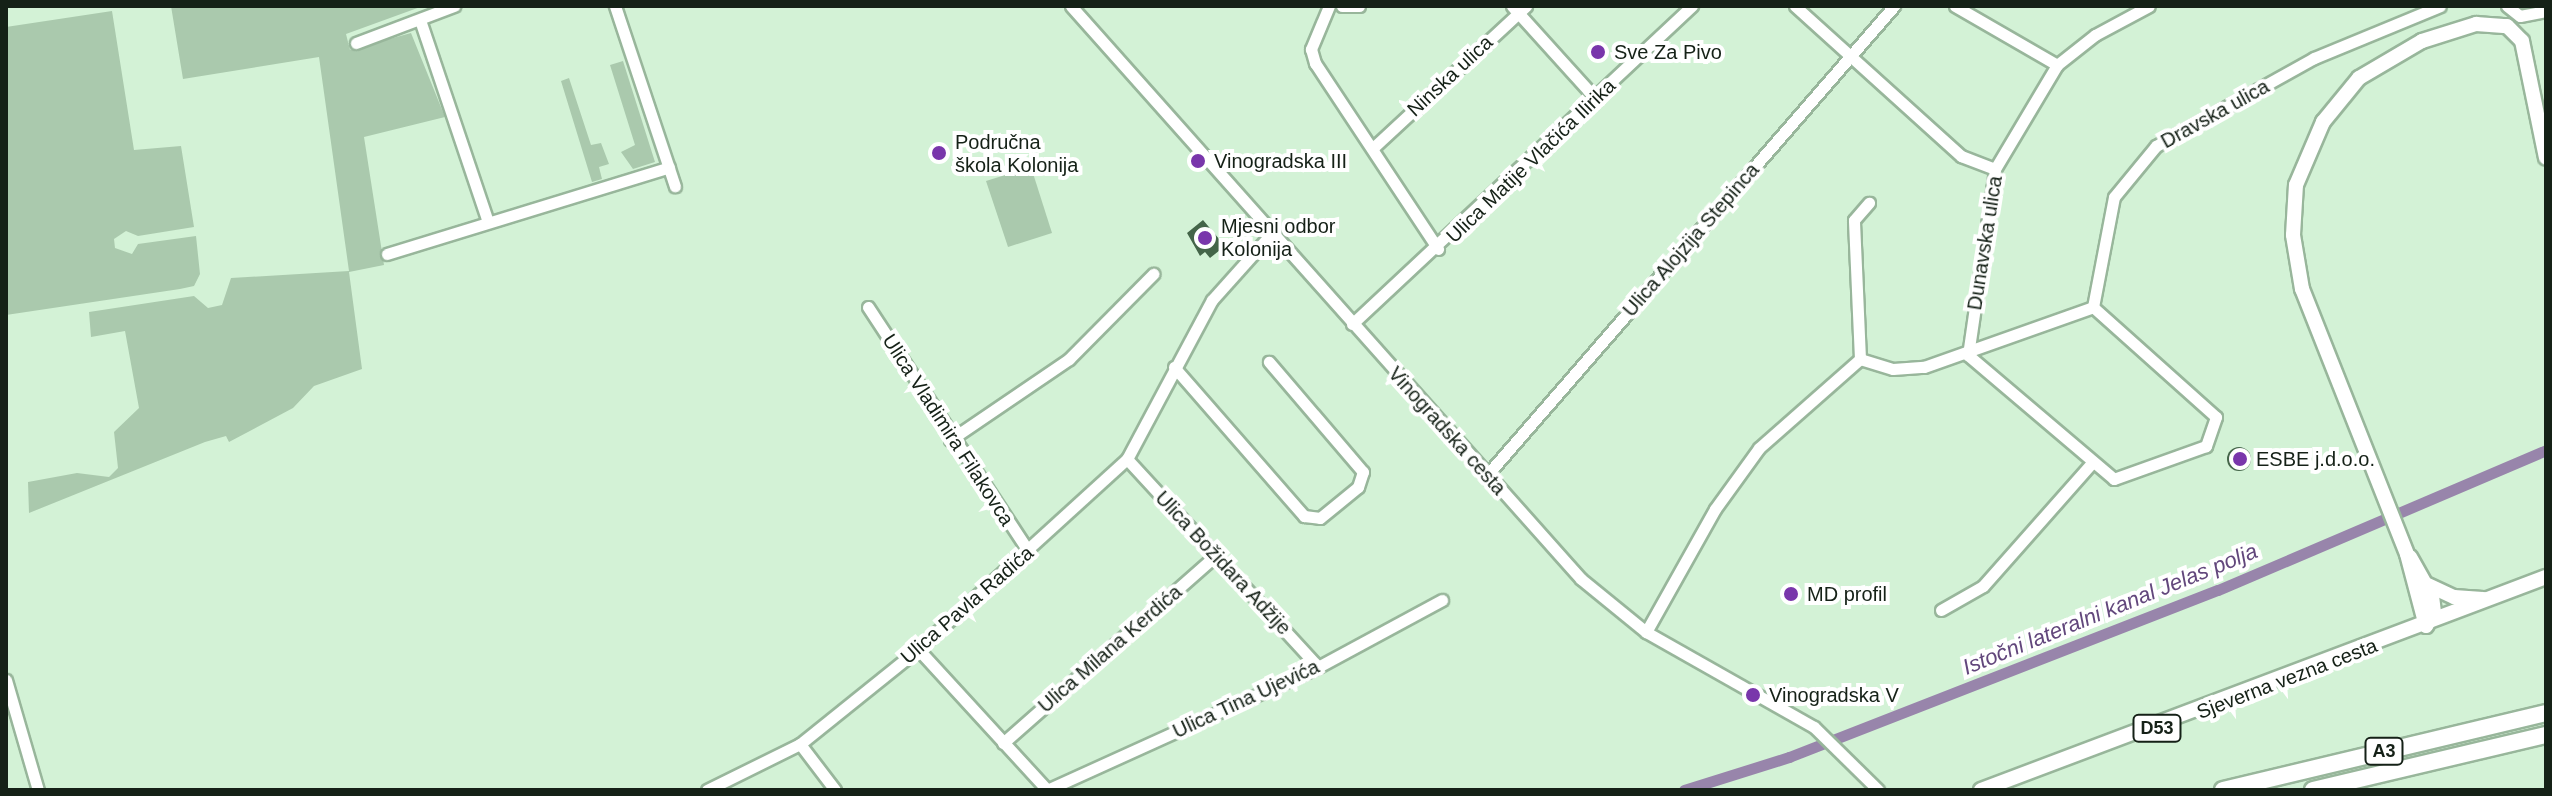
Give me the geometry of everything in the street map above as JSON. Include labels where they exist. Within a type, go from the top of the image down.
[{"type":"highway","name":"A3","points":[[2223,790],[2546,713]]},
{"type":"highway","name":"A3","points":[[2313,790],[2546,735]]},
{"type":"main road","points":[[2426,626],[2407,554],[2313,321],[2296,261],[2296,185],[2323,122],[2378,63],[2452,30],[2497,23],[2522,41],[2546,158]]},
{"type":"main road","points":[[2407,554],[2428,585],[2434,613],[2426,626]]},
{"type":"main road","name":"Sjeverna vezna cesta","points":[[1981,790],[2426,626],[2546,577]]},
{"type":"main road","points":[[2428,585],[2454,597],[2492,599]]},
{"type":"street","points":[[356,43],[454,6]]},
{"type":"street","points":[[615,6],[675,186]]},
{"type":"street","name":"Vinogradska cesta","points":[[1071,6],[1572,570],[1646,632],[1814,727],[1878,790]]},
{"type":"street","name":"Ulica Matije Vlačića Ilirika","points":[[1329,6],[1311,49],[1438,249]]},
{"type":"street","points":[[1342,6],[1359,6]]},
{"type":"street","name":"Ulica Matije Vlačića Ilirika","points":[[1352,324],[1438,249],[1692,6]]},
{"type":"street","points":[[1795,6],[1961,156],[1995,169]]},
{"type":"street","name":"Ulica Alojzija Stepinca","points":[[1487,475],[1894,6]]},
{"type":"street","points":[[1955,6],[2057,65]]},
{"type":"street","name":"Dunavska ulica","points":[[1968,355],[1995,169],[2057,65],[2095,35],[2149,6]]},
{"type":"street","name":"Dravska ulica","points":[[2093,307],[2114,197],[2156,146],[2314,58],[2440,6]]},
{"type":"street","points":[[1519,8],[1596,99]]},
{"type":"street","name":"Ninska ulica","points":[[1375,146],[1519,8]]},
{"type":"street","points":[[2511,9],[2546,11]]},
{"type":"street","points":[[420,20],[488,222]]},
{"type":"street","points":[[387,254],[669,167]]},
{"type":"street","points":[[1860,359],[1854,220],[1869,203]]},
{"type":"street","name":"Ulica Pavla Radića","points":[[707,790],[800,744],[918,649],[1029,552],[1127,459],[1212,300],[1272,233]]},
{"type":"street","points":[[950,440],[1069,359],[1153,274]]},
{"type":"street","name":"Ulica Vladimira Filakovca","points":[[868,307],[950,440],[1029,552]]},
{"type":"street","points":[[1860,359],[1893,369],[1968,355],[2093,307],[2216,417],[2206,446],[2114,479],[1968,355]]},
{"type":"street","points":[[1646,632],[1715,509],[1759,448],[1860,359]]},
{"type":"street","points":[[1174,367],[1304,516],[1320,518],[1358,487],[1363,472],[1269,362]]},
{"type":"street","name":"Ulica Božidara Adžije","points":[[1127,459],[1318,667]]},
{"type":"street","points":[[1941,610],[1983,586],[2092,463]]},
{"type":"street","name":"Ulica Milana Kerdića","points":[[1003,743],[1216,555]]},
{"type":"street","name":"Ulica Tina Ujevića","points":[[918,649],[1047,790],[1318,667],[1442,600]]},
{"type":"street","points":[[6,680],[38,790]]},
{"type":"street","points":[[800,744],[835,790]]},
{"type":"green space","points":[[171,6],[423,6],[346,34],[350,50],[411,33],[445,117],[364,137],[384,265],[349,272],[362,369],[314,386],[293,408],[229,442],[226,436],[205,442],[29,513],[28,482],[77,473],[109,477],[118,468],[114,432],[139,408],[125,331],[91,337],[89,312],[194,296],[208,308],[222,305],[231,278],[349,271],[319,57],[183,79]]},
{"type":"green space","points":[[112,11],[134,150],[181,146],[194,227],[138,236],[126,231],[114,239],[115,248],[132,254],[138,244],[196,236],[200,274],[194,286],[180,289],[6,315],[6,27]]},
{"type":"green space","points":[[623,61],[655,162],[633,169],[621,152],[635,145],[610,65]]},
{"type":"green space","points":[[569,78],[591,145],[601,143],[609,164],[599,167],[602,179],[592,182],[561,81]]},
{"type":"green space","points":[[1031,167],[1052,233],[1008,247],[986,181]]},
{"type":"building","name":"Mjesni odbor Kolonija","points":[[1203,220],[1225,246],[1210,258],[1205,252],[1200,256],[1187,233]]},
{"type":"building","name":"ESBE j.d.o.o.","points":[[2239,447],[2250,454],[2251,459],[2244,470],[2239,471],[2228,464],[2227,459],[2234,448]]},
{"type":"waterway","name":"Istočni lateralni kanal Jelas polja","points":[[1684,790],[1789,757],[2218,590],[2546,450]]},
{"type":"place","name":"Sve Za Pivo","points":[[1598,52]]},
{"type":"place","name":"Područna škola Kolonija","points":[[939,153]]},
{"type":"place","name":"Vinogradska III","points":[[1198,161]]},
{"type":"place","name":"Mjesni odbor Kolonija","points":[[1205,238]]},
{"type":"place","name":"ESBE j.d.o.o.","points":[[2240,459]]},
{"type":"place","name":"MD profil","points":[[1791,594]]},
{"type":"place","name":"Vinogradska V","points":[[1753,695]]}]
